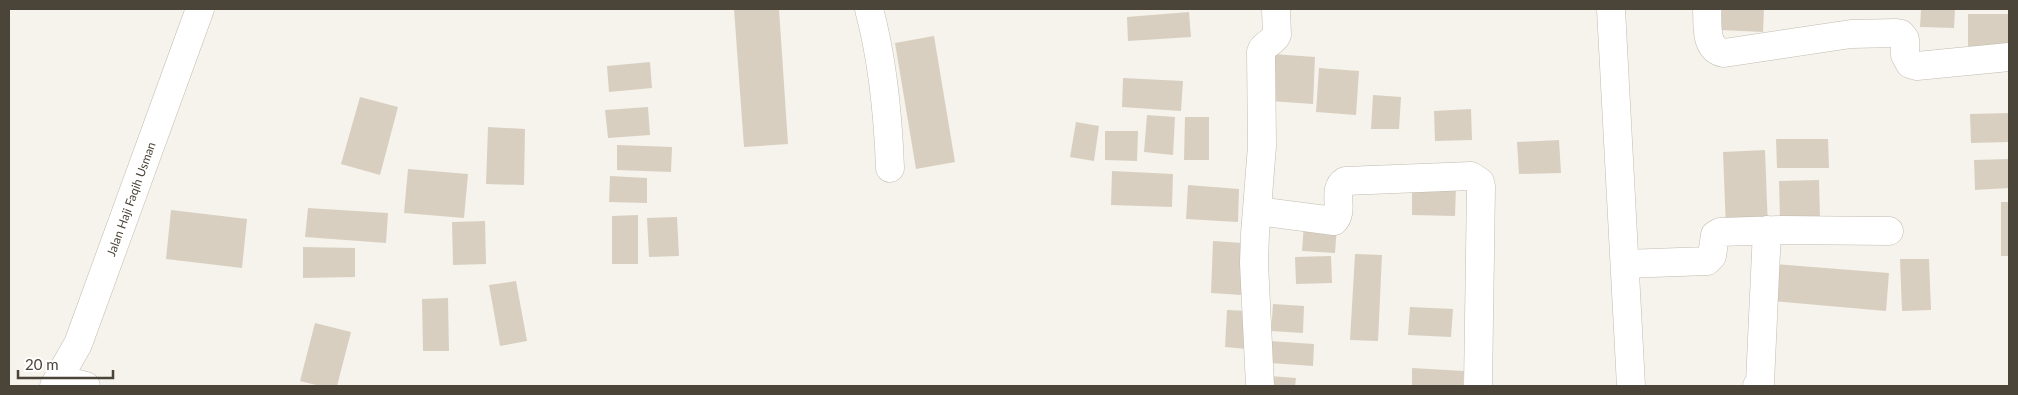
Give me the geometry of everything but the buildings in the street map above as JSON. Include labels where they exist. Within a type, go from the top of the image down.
[{"type":"street","name":"Jalan Haji Faqih Usman","points":[[56,383],[82,335],[200,9]]},
{"type":"street","points":[[869,9],[879,45],[889,125],[890,168]]},
{"type":"street","points":[[1260,386],[1254,264],[1256,211],[1263,134],[1261,52],[1277,35],[1276,9]]},
{"type":"street","points":[[1611,9],[1625,264],[1636,385]]},
{"type":"street","points":[[1707,9],[1709,39],[1712,46],[1718,52],[1724,53],[1851,34],[1896,33],[1901,34],[1905,39],[1905,55],[1910,64],[1917,66],[2009,58]]},
{"type":"street","points":[[1256,211],[1334,221],[1339,214],[1339,188],[1342,183],[1349,180],[1472,176],[1476,178],[1482,187],[1478,386]]},
{"type":"street","points":[[1625,264],[1707,261],[1712,256],[1714,237],[1717,234],[1767,230],[1889,231]]},
{"type":"street","points":[[1757,386],[1760,383],[1767,230]]},
{"type":"street","points":[[56,383],[86,386]]}]
